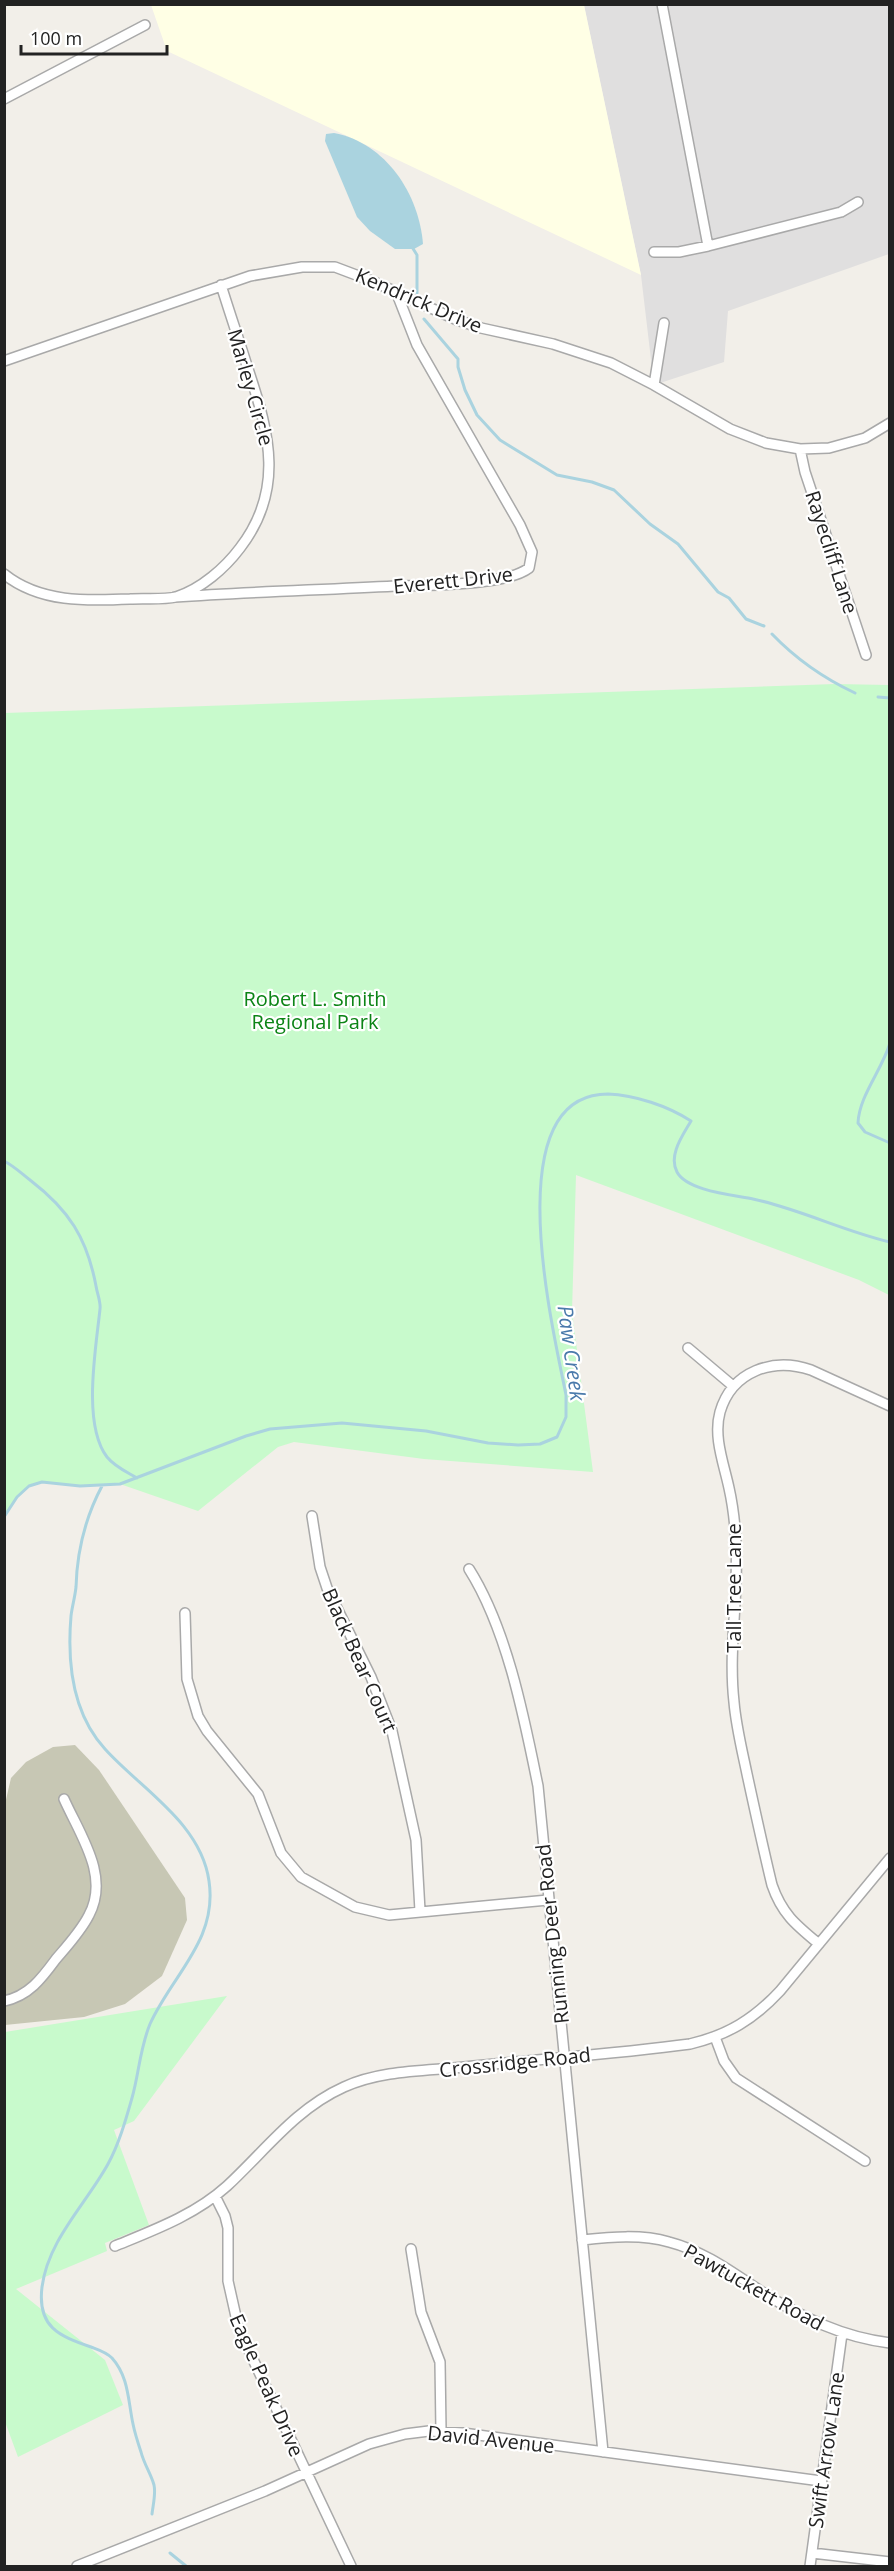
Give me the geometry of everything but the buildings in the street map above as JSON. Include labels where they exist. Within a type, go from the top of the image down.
[{"type":"street","points":[[662,4],[708,246]]},
{"type":"street","points":[[4,99],[145,25]]},
{"type":"street","points":[[654,252],[679,252],[708,246],[833,214],[858,201]]},
{"type":"street","name":"Kendrick Drive","points":[[4,361],[221,285],[265,272],[302,267],[335,267],[356,274],[473,326],[583,353],[611,363],[748,438],[800,449],[829,448],[855,442],[881,430],[890,423]]},
{"type":"street","name":"Marley Circle","points":[[4,574],[30,590],[65,599],[175,597],[221,571],[234,557],[258,520],[267,489],[269,452],[267,431],[221,285]]},
{"type":"street","name":"Everett Drive","points":[[175,597],[475,581],[516,575],[529,568],[532,552],[520,525],[417,345],[397,294]]},
{"type":"street","points":[[654,385],[664,323]]},
{"type":"street","name":"Rayecliff Lane","points":[[800,449],[805,472],[866,656]]},
{"type":"street","points":[[688,1348],[733,1386],[759,1369],[791,1365],[811,1370],[890,1406]]},
{"type":"street","name":"Tall Tree Lane","points":[[733,1386],[721,1410],[717,1432],[730,1490],[736,1543],[732,1676],[737,1726],[778,1903],[792,1921],[819,1944]]},
{"type":"street","name":"Black Bear Court","points":[[312,1516],[320,1567],[327,1588],[370,1677],[392,1731],[416,1840],[420,1911]]},
{"type":"street","name":"Running Deer Road","points":[[470,1569],[487,1599],[522,1713],[538,1786],[603,2452]]},
{"type":"street","points":[[185,1613],[187,1679],[195,1709],[207,1731],[258,1794],[275,1842],[294,1871],[337,1899],[355,1907],[388,1915],[548,1900]]},
{"type":"street","points":[[4,2001],[26,1993],[37,1984],[84,1924],[96,1900],[94,1867],[64,1799]]},
{"type":"street","name":"Crossridge Road","points":[[115,2246],[180,2218],[215,2196],[294,2118],[318,2101],[344,2087],[391,2074],[675,2046],[715,2037],[740,2026],[766,2007],[890,1858]]},
{"type":"street","points":[[715,2037],[724,2061],[736,2078],[865,2161]]},
{"type":"street","name":"Eagle Peak Drive","points":[[215,2196],[228,2228],[228,2281],[235,2316],[255,2365],[351,2566]]},
{"type":"street","name":"Pawtuckett Road","points":[[582,2240],[620,2237],[648,2238],[687,2248],[701,2254],[793,2311],[842,2334],[890,2343]]},
{"type":"street","points":[[411,2249],[421,2312],[440,2362],[441,2431]]},
{"type":"street","name":"Swift Arrow Lane","points":[[810,2566],[842,2334]]},
{"type":"street","name":"David Avenue","points":[[77,2566],[390,2437],[441,2431],[821,2481]]},
{"type":"street","points":[[812,2553],[890,2562]]},
{"type":"shaded area","points":[[151,5],[584,5],[641,275],[167,51]]},
{"type":"shaded area","points":[[584,5],[889,5],[889,254],[728,311],[724,362],[654,385],[641,275]]},
{"type":"shaded area","points":[[75,1745],[99,1770],[185,1898],[187,1920],[162,1976],[125,2004],[84,2017],[5,2025],[5,1804],[11,1778],[26,1762],[53,1747]]},
{"type":"green space","name":"Robert L. Smith Regional Park","points":[[835,684],[889,685],[889,1295],[859,1280],[576,1175],[572,1312],[593,1472],[424,1459],[294,1442],[278,1447],[198,1511],[120,1484],[80,1486],[42,1482],[29,1486],[17,1497],[5,1517],[5,713]]},
{"type":"green space","points":[[227,1996],[134,2121],[114,2130],[149,2225],[105,2243],[107,2251],[16,2289],[105,2360],[123,2405],[18,2457],[4,2419],[5,2032]]},
{"type":"water","points":[[334,133],[353,139],[384,159],[407,190],[415,207],[423,244],[414,249],[395,249],[370,231],[357,217],[325,141],[326,134]]},
{"type":"waterway","points":[[412,247],[417,255],[417,293]]},
{"type":"waterway","points":[[424,319],[458,359],[465,390],[477,415],[500,440],[557,475],[592,482],[614,490],[650,524],[678,544],[718,592],[729,598],[746,619],[764,626]]},
{"type":"waterway","points":[[772,634],[810,667],[855,693]]},
{"type":"waterway","points":[[878,697],[890,698]]},
{"type":"waterway","name":"Paw Creek","points":[[890,1043],[866,1093],[858,1123],[865,1132],[890,1143]]},
{"type":"waterway","name":"Paw Creek","points":[[4,1517],[17,1497],[29,1486],[42,1482],[80,1486],[120,1484],[270,1429],[342,1423],[426,1431],[488,1443],[518,1445],[540,1444],[557,1437],[566,1417],[566,1395],[544,1273],[540,1221],[542,1173],[552,1132],[573,1104],[608,1094],[640,1099],[672,1111],[691,1121],[678,1145],[674,1159],[677,1172],[690,1184],[770,1203],[890,1242]]},
{"type":"waterway","points":[[4,1161],[56,1202],[74,1226],[87,1253],[100,1306],[93,1385],[95,1425],[99,1443],[110,1461],[137,1478]]},
{"type":"waterway","points":[[102,1486],[83,1535],[78,1561],[70,1634],[74,1687],[79,1704],[94,1735],[119,1764],[168,1808],[194,1842],[204,1860],[209,1881],[210,1902],[207,1921],[200,1939],[150,2024],[132,2098],[116,2148],[52,2254],[42,2287],[41,2301],[47,2321],[60,2334],[100,2350],[118,2365],[127,2390],[137,2438],[154,2485],[152,2514]]},
{"type":"waterway","points":[[170,2553],[186,2566]]}]
